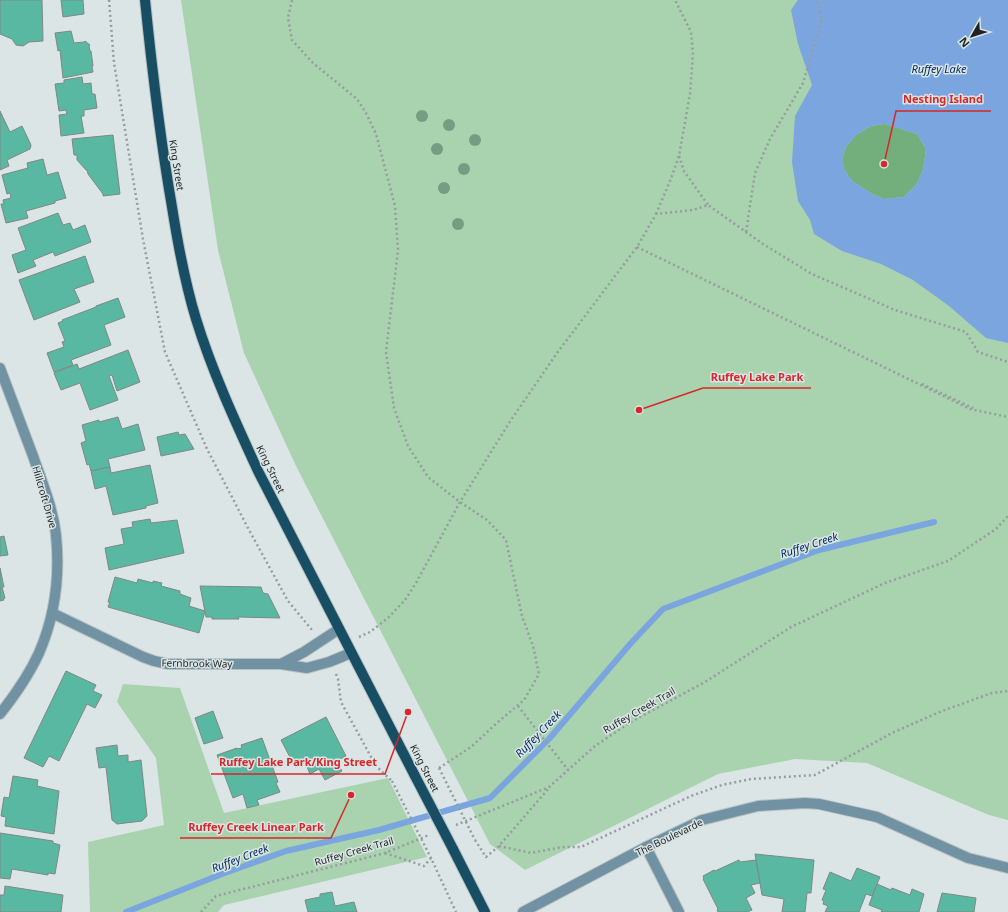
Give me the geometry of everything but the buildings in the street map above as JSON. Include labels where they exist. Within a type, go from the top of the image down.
[{"type":"main road","name":"King Street","points":[[145,0],[155,101],[178,243],[196,318],[212,363],[240,432],[258,471],[485,912]]},
{"type":"street","name":"Hillcroft Drive","points":[[0,368],[2,381],[44,486],[51,510],[56,534],[57,569],[56,591],[52,613],[39,652],[27,676],[0,714]]},
{"type":"street","name":"Fernbrook Way","points":[[52,613],[143,657],[168,664],[280,664],[307,668],[329,662],[351,653]]},
{"type":"street","name":"Fernbrook Way","points":[[280,664],[320,643],[339,629]]},
{"type":"street","name":"The Boulevarde","points":[[523,912],[646,847],[702,820],[752,807],[766,805],[819,804],[876,817],[968,858],[1008,868]]},
{"type":"street","points":[[646,847],[680,912]]},
{"type":"path","points":[[109,0],[114,64],[143,239],[166,352],[206,449],[288,601],[313,631],[320,643]]},
{"type":"path","points":[[292,0],[288,18],[292,40],[313,63],[357,99],[366,113],[376,134],[395,206],[398,250],[386,352],[394,408],[408,446],[428,477],[460,502],[487,520],[506,540],[522,616],[533,646],[539,674],[524,700],[518,706],[471,747],[439,768],[475,840],[486,856],[499,846],[549,787]]},
{"type":"path","points":[[346,643],[370,632],[388,618],[404,600],[416,583],[460,502],[509,423],[552,359],[637,247],[656,214],[670,182],[679,156],[690,94],[693,54],[691,32],[675,0]]},
{"type":"path","points":[[746,232],[755,173],[770,139],[803,83],[822,19],[817,0]]},
{"type":"path","points":[[679,156],[684,171],[708,205],[763,244],[812,274],[895,310],[966,332],[978,352],[1008,362]]},
{"type":"path","points":[[656,214],[693,210],[708,205]]},
{"type":"path","points":[[637,247],[963,405],[978,411],[1008,417]]},
{"type":"path","name":"Ruffey Creek Trail","points":[[449,827],[549,787],[595,746],[629,723],[705,682],[791,626],[885,583],[948,561],[996,529],[1008,516]]},
{"type":"path","points":[[329,662],[338,679],[342,702],[376,766],[392,782],[431,858],[456,912]]},
{"type":"path","points":[[499,846],[531,853],[562,847],[580,847],[691,796],[722,785],[751,779],[815,775],[892,733],[942,711],[992,693],[1008,691]]},
{"type":"path","points":[[518,706],[568,770]]},
{"type":"path","name":"Ruffey Creek Trail","points":[[201,912],[216,896],[385,853],[435,833]]},
{"type":"path","points":[[385,853],[424,866],[431,858]]},
{"type":"green space","points":[[181,0],[1008,0],[1008,820],[989,815],[867,763],[795,759],[718,774],[525,870],[490,844],[296,466],[244,353],[218,250]]},
{"type":"green space","points":[[885,124],[917,134],[926,149],[923,170],[916,185],[904,197],[884,199],[872,194],[852,181],[844,169],[842,160],[846,147],[856,135],[871,126]]},
{"type":"green space","points":[[123,684],[180,688],[224,813],[388,778],[427,857],[224,905],[218,912],[90,912],[88,842],[164,825],[156,758],[117,702]]},
{"type":"water","name":"Ruffey Lake","points":[[798,0],[1008,0],[1008,343],[986,338],[949,306],[913,280],[881,264],[842,251],[814,234],[810,220],[798,201],[792,162],[795,116],[812,85],[798,44],[791,10]],"holes":[[[885,124],[917,134],[926,149],[923,170],[916,185],[904,197],[884,199],[872,194],[852,181],[844,169],[842,160],[846,147],[856,135],[871,126]]]},
{"type":"waterway","name":"Ruffey Creek","points":[[126,912],[222,874],[286,851],[379,830],[490,798],[549,739],[631,643],[663,609],[819,550],[934,522]]},
{"type":"place","name":"Nesting Island","points":[[884,164]]},
{"type":"place","name":"Ruffey Lake Park","points":[[639,410]]},
{"type":"place","name":"Ruffey Lake Park/King Street","points":[[408,712]]},
{"type":"place","name":"Ruffey Creek Linear Park","points":[[351,795]]}]
